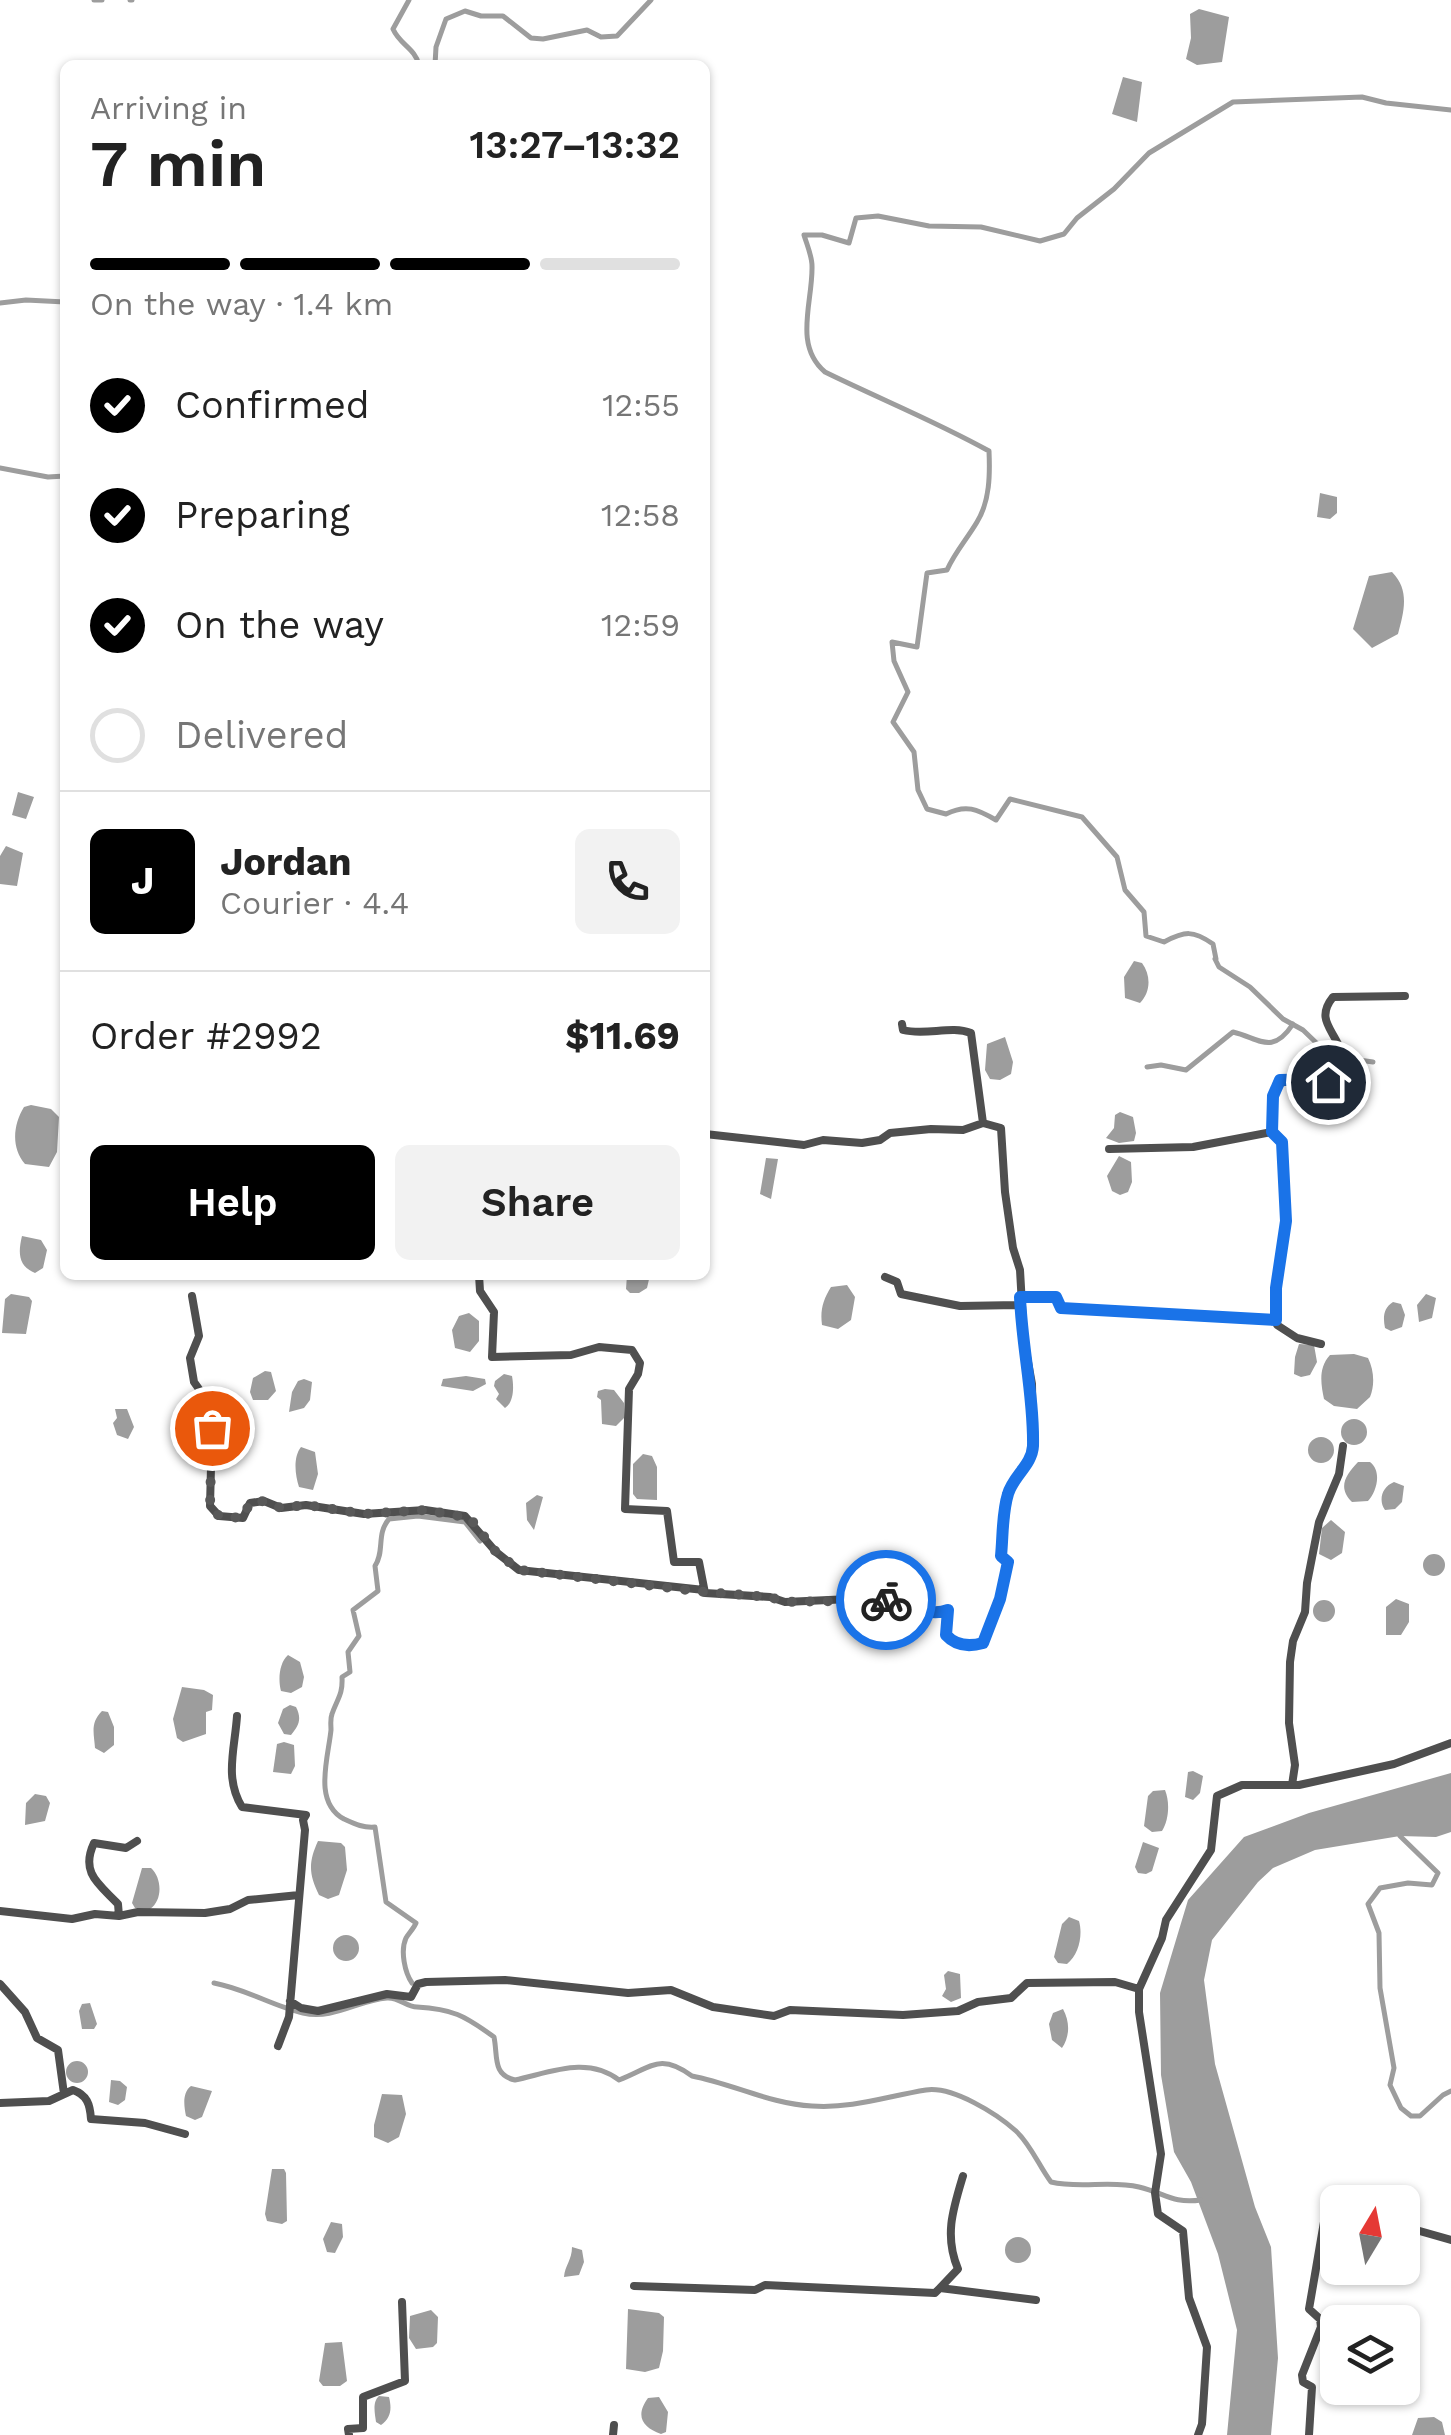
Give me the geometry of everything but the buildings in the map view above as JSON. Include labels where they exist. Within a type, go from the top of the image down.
[{"type":"street","points":[[1320,1344],[1297,1338],[1277,1325],[1276,1320],[1286,1210],[1282,1142],[1272,1132],[1273,1096],[1280,1080],[1328,1082],[1342,1059],[1338,1043],[1326,1024],[1327,1003],[1332,997],[1405,996]]},
{"type":"street","points":[[902,1024],[903,1030],[912,1033],[962,1029],[972,1033],[983,1123]]},
{"type":"street","points":[[192,1296],[198,1336],[190,1358],[194,1382],[209,1403],[210,1506],[219,1516],[242,1518],[250,1503],[264,1501],[281,1508],[306,1505],[364,1514],[425,1510],[470,1518],[496,1552],[519,1570],[770,1597],[785,1602],[872,1598],[905,1602],[924,1612],[938,1614],[948,1610],[946,1635],[952,1642],[971,1646],[983,1643],[1008,1562],[1001,1556],[1008,1491],[1032,1456],[1033,1444],[1032,1384],[1026,1359],[1020,1270],[1005,1192],[1001,1128],[983,1123],[963,1130],[890,1133],[880,1140],[862,1143],[823,1140],[804,1145],[710,1135]]},
{"type":"street","points":[[1109,1149],[1194,1147],[1272,1132]]},
{"type":"street","points":[[885,1278],[897,1282],[902,1294],[945,1304],[1056,1297],[1061,1308],[1081,1311],[1276,1320]]},
{"type":"street","points":[[479,1280],[480,1290],[494,1312],[492,1357],[571,1355],[598,1347],[632,1350],[640,1363],[629,1389],[625,1509],[668,1511],[674,1562],[699,1562],[704,1590]]},
{"type":"street","points":[[1292,1785],[1295,1765],[1289,1723],[1293,1641],[1305,1612],[1306,1583],[1320,1522],[1339,1474],[1343,1446]]},
{"type":"street","points":[[237,1716],[230,1766],[235,1796],[242,1807],[306,1815],[290,2001],[278,2046]]},
{"type":"street","points":[[1198,2435],[1207,2347],[1189,2298],[1183,2231],[1158,2214],[1155,2193],[1161,2154],[1139,2012],[1139,1989],[1172,1908],[1211,1850],[1217,1796],[1224,1790],[1242,1785],[1292,1785],[1394,1764],[1451,1743]]},
{"type":"street","points":[[119,1916],[118,1904],[96,1885],[89,1861],[90,1848],[94,1843],[126,1848],[137,1841]]},
{"type":"street","points":[[0,1911],[72,1919],[138,1912],[205,1913],[248,1900],[299,1895]]},
{"type":"street","points":[[290,2001],[318,2011],[396,1993],[412,1997],[418,1984],[426,1982],[505,1980],[628,1993],[671,1990],[713,2007],[774,2016],[798,2010],[903,2015],[958,2011],[978,2002],[1012,1998],[1027,1983],[1115,1982],[1139,1989]]},
{"type":"street","points":[[0,1984],[25,2012],[37,2038],[58,2050],[64,2094]]},
{"type":"street","points":[[0,2103],[50,2101],[72,2090],[82,2093],[90,2105],[91,2119],[145,2123],[185,2134]]},
{"type":"street","points":[[634,2286],[755,2290],[765,2284],[934,2294],[958,2269],[950,2249],[950,2217],[963,2176]]},
{"type":"street","points":[[1420,2231],[1451,2240]]},
{"type":"street","points":[[1309,2435],[1313,2393],[1302,2375],[1320,2326],[1320,2320],[1309,2309],[1320,2245]]},
{"type":"street","points":[[940,2288],[1036,2300]]},
{"type":"street","points":[[348,2435],[348,2429],[364,2428],[363,2396],[404,2381],[402,2302]]},
{"type":"shaded area","points":[[1199,9],[1229,17],[1222,62],[1197,65],[1186,59],[1191,38],[1190,14]]},
{"type":"shaded area","points":[[1123,77],[1142,82],[1137,122],[1112,114]]},
{"type":"shaded area","points":[[1320,493],[1337,497],[1337,513],[1330,519],[1317,517]]},
{"type":"shaded area","points":[[1392,572],[1403,593],[1398,634],[1372,648],[1353,629],[1369,576]]},
{"type":"shaded area","points":[[18,792],[34,797],[26,819],[12,815]]},
{"type":"shaded area","points":[[6,846],[23,853],[17,886],[0,884],[0,856]]},
{"type":"shaded area","points":[[1134,961],[1142,963],[1148,978],[1148,989],[1140,1003],[1125,998],[1124,977]]},
{"type":"shaded area","points":[[1005,1037],[1013,1062],[1011,1074],[1000,1080],[990,1079],[985,1070],[987,1044]]},
{"type":"shaded area","points":[[24,1107],[51,1109],[59,1117],[57,1152],[49,1167],[25,1164],[17,1151],[18,1121]]},
{"type":"shaded area","points":[[1120,1112],[1133,1117],[1134,1141],[1119,1143],[1106,1138]]},
{"type":"shaded area","points":[[1119,1156],[1131,1162],[1132,1182],[1128,1192],[1120,1195],[1112,1191],[1107,1176]]},
{"type":"shaded area","points":[[766,1158],[778,1159],[771,1199],[760,1194]]},
{"type":"shaded area","points":[[22,1236],[41,1240],[47,1250],[43,1268],[35,1273],[25,1267],[21,1258]]},
{"type":"shaded area","points":[[627,1280],[649,1280],[647,1288],[639,1293],[626,1289]]},
{"type":"shaded area","points":[[847,1285],[855,1297],[851,1320],[838,1329],[822,1325],[823,1305],[831,1287]]},
{"type":"shaded area","points":[[11,1294],[32,1301],[26,1334],[2,1333],[5,1299]]},
{"type":"shaded area","points":[[1426,1294],[1436,1298],[1432,1318],[1419,1322],[1417,1305]]},
{"type":"shaded area","points":[[1393,1302],[1401,1304],[1405,1315],[1402,1327],[1391,1331],[1385,1328],[1384,1317]]},
{"type":"shaded area","points":[[469,1313],[479,1321],[479,1341],[470,1352],[455,1348],[452,1330],[459,1316]]},
{"type":"shaded area","points":[[1299,1344],[1314,1345],[1317,1362],[1310,1375],[1301,1377],[1294,1374]]},
{"type":"shaded area","points":[[1330,1355],[1368,1358],[1370,1363],[1370,1397],[1357,1409],[1334,1406],[1324,1399],[1324,1365]]},
{"type":"shaded area","points":[[271,1372],[276,1391],[268,1400],[253,1400],[253,1378]]},
{"type":"shaded area","points":[[504,1374],[512,1376],[513,1385],[512,1398],[505,1408],[496,1399],[499,1394],[494,1386]]},
{"type":"shaded area","points":[[443,1379],[485,1379],[486,1384],[473,1391],[441,1386]]},
{"type":"shaded area","points":[[298,1381],[312,1382],[310,1400],[304,1408],[289,1412],[292,1392]]},
{"type":"shaded area","points":[[614,1390],[624,1403],[624,1418],[616,1426],[602,1424],[601,1400],[597,1397],[598,1391]]},
{"type":"shaded area","points":[[188,1405],[199,1410],[204,1421],[199,1432],[188,1437],[177,1432],[172,1421],[177,1410]]},
{"type":"shaded area","points":[[115,1409],[127,1409],[134,1427],[128,1439],[117,1435],[113,1423],[117,1418]]},
{"type":"shaded area","points":[[1354,1419],[1363,1423],[1367,1432],[1363,1441],[1354,1445],[1345,1441],[1341,1432],[1345,1423]]},
{"type":"shaded area","points":[[1321,1437],[1330,1441],[1334,1450],[1330,1459],[1321,1463],[1312,1459],[1308,1450],[1312,1441]]},
{"type":"shaded area","points":[[301,1447],[315,1452],[318,1474],[313,1490],[299,1487],[296,1461]]},
{"type":"shaded area","points":[[643,1454],[652,1456],[657,1467],[657,1500],[637,1499],[633,1494],[633,1464]]},
{"type":"shaded area","points":[[1358,1462],[1370,1462],[1377,1476],[1374,1492],[1368,1501],[1352,1502],[1344,1486],[1347,1476]]},
{"type":"shaded area","points":[[1394,1482],[1404,1486],[1402,1502],[1395,1509],[1385,1510],[1382,1494]]},
{"type":"shaded area","points":[[537,1495],[543,1497],[534,1530],[527,1520],[526,1503]]},
{"type":"shaded area","points":[[1331,1520],[1345,1532],[1342,1553],[1331,1560],[1319,1554],[1322,1528]]},
{"type":"shaded area","points":[[1430,1554],[1438,1554],[1445,1565],[1438,1576],[1430,1576],[1423,1569],[1423,1561]]},
{"type":"shaded area","points":[[1396,1599],[1409,1604],[1409,1622],[1401,1635],[1386,1635],[1386,1607]]},
{"type":"shaded area","points":[[1324,1600],[1332,1603],[1332,1619],[1324,1622],[1316,1619],[1313,1611],[1316,1603]]},
{"type":"shaded area","points":[[288,1655],[300,1662],[304,1677],[302,1687],[291,1693],[281,1691],[280,1682],[281,1667]]},
{"type":"shaded area","points":[[182,1687],[213,1695],[212,1710],[206,1712],[206,1734],[183,1742],[177,1738],[173,1719]]},
{"type":"shaded area","points":[[296,1707],[299,1718],[291,1735],[284,1734],[278,1723],[283,1709]]},
{"type":"shaded area","points":[[102,1711],[108,1712],[114,1727],[114,1745],[104,1753],[95,1748],[94,1733],[94,1724]]},
{"type":"shaded area","points":[[277,1744],[294,1745],[295,1766],[291,1774],[273,1772]]},
{"type":"shaded area","points":[[1188,1772],[1203,1776],[1200,1793],[1193,1800],[1185,1797]]},
{"type":"shaded area","points":[[1451,1773],[1451,1832],[1315,1850],[1273,1868],[1212,1940],[1204,1980],[1215,2064],[1255,2207],[1271,2247],[1278,2358],[1271,2435],[1227,2435],[1237,2330],[1218,2254],[1191,2182],[1174,2152],[1161,2075],[1160,1993],[1188,1900],[1244,1837],[1309,1813]]},
{"type":"shaded area","points":[[1165,1790],[1166,1822],[1162,1831],[1152,1832],[1144,1826],[1148,1796],[1153,1791]]},
{"type":"shaded area","points":[[35,1794],[46,1796],[50,1803],[45,1821],[25,1825],[26,1803]]},
{"type":"shaded area","points":[[318,1841],[341,1843],[345,1847],[347,1870],[339,1895],[328,1899],[319,1895],[312,1874],[311,1862]]},
{"type":"shaded area","points":[[1143,1842],[1159,1848],[1152,1871],[1146,1874],[1138,1873],[1135,1867]]},
{"type":"shaded area","points":[[142,1868],[151,1868],[159,1883],[159,1895],[150,1909],[135,1908],[132,1903]]},
{"type":"shaded area","points":[[1069,1917],[1079,1921],[1079,1944],[1067,1964],[1058,1963],[1054,1957],[1062,1924]]},
{"type":"shaded area","points":[[346,1935],[355,1939],[359,1948],[355,1957],[346,1961],[337,1957],[333,1948],[337,1939]]},
{"type":"shaded area","points":[[948,1971],[960,1974],[961,1998],[951,2002],[942,1996]]},
{"type":"shaded area","points":[[90,2003],[97,2024],[94,2029],[82,2029],[79,2011],[82,2004]]},
{"type":"shaded area","points":[[1063,2009],[1068,2029],[1062,2048],[1052,2040],[1049,2024],[1053,2013]]},
{"type":"shaded area","points":[[73,2061],[81,2061],[88,2072],[81,2083],[73,2083],[66,2076],[66,2068]]},
{"type":"shaded area","points":[[111,2080],[127,2087],[125,2100],[118,2105],[109,2102]]},
{"type":"shaded area","points":[[191,2086],[212,2091],[202,2117],[195,2120],[186,2116],[185,2108],[185,2096]]},
{"type":"shaded area","points":[[382,2094],[402,2095],[406,2114],[399,2137],[388,2143],[374,2137]]},
{"type":"shaded area","points":[[272,2169],[284,2169],[286,2173],[287,2221],[282,2224],[267,2221],[265,2214]]},
{"type":"shaded area","points":[[331,2222],[342,2224],[343,2237],[335,2253],[327,2252],[323,2239]]},
{"type":"shaded area","points":[[1018,2237],[1027,2241],[1031,2250],[1027,2259],[1018,2263],[1009,2259],[1005,2250],[1009,2241]]},
{"type":"shaded area","points":[[572,2247],[582,2250],[584,2262],[579,2275],[564,2277],[571,2255]]},
{"type":"shaded area","points":[[628,2309],[664,2317],[659,2368],[645,2372],[626,2369]]},
{"type":"shaded area","points":[[431,2310],[438,2317],[437,2343],[416,2349],[409,2338],[410,2316]]},
{"type":"shaded area","points":[[342,2342],[347,2381],[340,2386],[323,2386],[319,2381],[325,2343]]},
{"type":"shaded area","points":[[379,2396],[389,2397],[390,2405],[389,2416],[381,2425],[376,2422],[375,2412]]},
{"type":"shaded area","points":[[659,2397],[668,2412],[666,2432],[661,2434],[649,2428],[641,2415],[648,2398]]},
{"type":"shaded area","points":[[1434,2417],[1442,2422],[1445,2435],[1412,2435],[1418,2418]]},
{"type":"waterway","points":[[94,0],[102,0]]},
{"type":"waterway","points":[[409,0],[393,29],[417,60]]},
{"type":"waterway","points":[[435,60],[446,19],[465,11],[503,16],[531,38],[587,30],[601,37],[617,36],[651,0]]},
{"type":"waterway","points":[[1216,959],[1213,944],[1194,934],[1164,942],[1146,936],[1144,912],[1125,890],[1117,857],[1082,817],[1010,799],[996,820],[971,809],[946,814],[927,809],[918,790],[914,752],[893,722],[908,692],[894,661],[892,642],[917,647],[927,573],[947,570],[981,514],[988,487],[989,451],[825,372],[815,361],[807,336],[812,266],[804,235],[822,235],[849,243],[856,218],[878,216],[929,226],[981,227],[1040,241],[1064,234],[1149,153],[1233,102],[1362,97],[1451,110]]},
{"type":"waterway","points":[[0,303],[60,302]]},
{"type":"waterway","points":[[0,468],[60,476]]},
{"type":"waterway","points":[[1215,959],[1219,967],[1250,987],[1330,1056],[1373,1062]]},
{"type":"waterway","points":[[1147,1067],[1161,1065],[1186,1070],[1233,1032],[1272,1042],[1293,1024]]},
{"type":"waterway","points":[[412,1983],[403,1949],[416,1923],[386,1902],[375,1827],[344,1819],[328,1802],[325,1779],[331,1718],[341,1693],[342,1677],[350,1672],[348,1652],[359,1636],[353,1610],[378,1591],[375,1566],[389,1519],[418,1516],[465,1522],[480,1541]]},
{"type":"waterway","points":[[1400,1836],[1438,1873],[1432,1885],[1408,1883],[1380,1888],[1368,1904],[1379,1933],[1380,1988],[1394,2068],[1390,2085],[1401,2108],[1411,2116],[1420,2116],[1451,2091]]},
{"type":"waterway","points":[[214,1983],[303,2013],[325,2014],[387,1998],[413,2007],[449,2012],[466,2018],[494,2037],[499,2069],[515,2080],[582,2067],[619,2080],[663,2064],[767,2098],[812,2106],[856,2104],[926,2090],[949,2092],[986,2110],[1016,2131],[1051,2182],[1128,2185],[1175,2199],[1201,2200]]},
{"type":"way so far","points":[[212,1428],[210,1506],[219,1516],[242,1518],[250,1503],[264,1501],[281,1508],[306,1505],[364,1514],[425,1510],[470,1518],[496,1552],[519,1570],[770,1597],[785,1602],[886,1600]]},
{"type":"route","points":[[886,1600],[905,1602],[924,1612],[938,1614],[948,1610],[946,1635],[952,1642],[971,1646],[983,1643],[1000,1599],[1008,1562],[1001,1556],[1008,1491],[1032,1456],[1032,1384],[1020,1297],[1056,1297],[1061,1308],[1081,1311],[1276,1320],[1286,1210],[1282,1142],[1272,1132],[1275,1086],[1280,1080],[1328,1082]]}]
